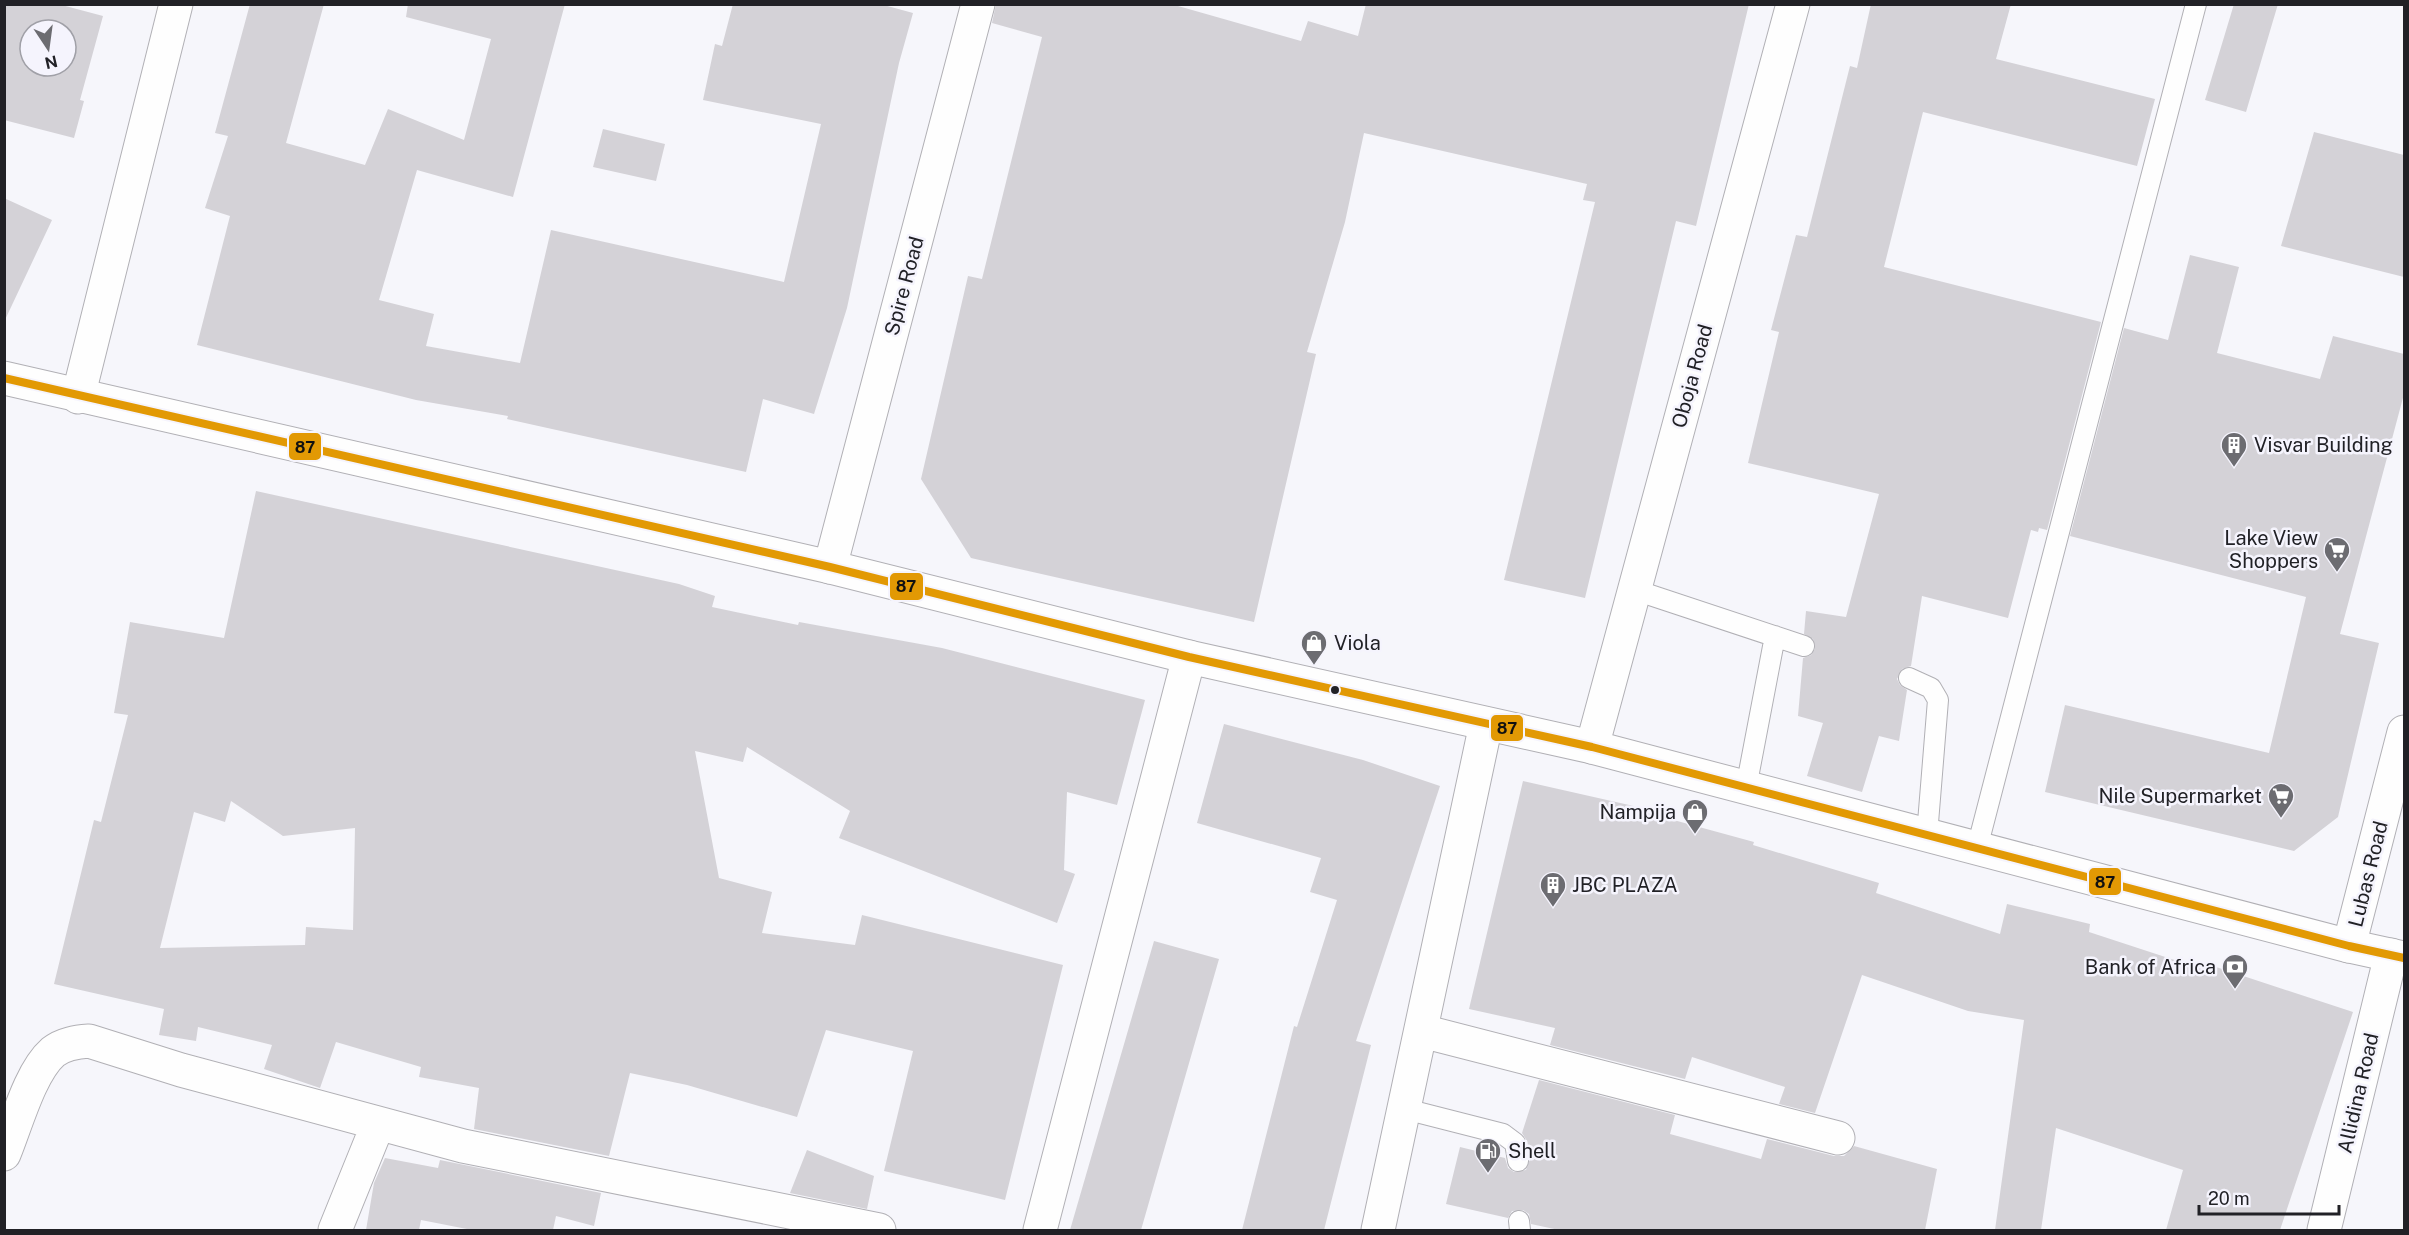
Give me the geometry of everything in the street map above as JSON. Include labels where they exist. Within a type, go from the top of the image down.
[{"type":"street","points":[[78,397],[176,4]]},
{"type":"street","name":"Spire Road","points":[[830,567],[978,4]]},
{"type":"street","name":"Oboja Road","points":[[1592,747],[1792,4]]},
{"type":"street","points":[[4,378],[78,397],[830,567],[1189,657],[1592,747],[2349,946],[2398,956]]},
{"type":"street","points":[[1040,1230],[1189,657]]},
{"type":"street","points":[[1378,1230],[1486,724]]},
{"type":"street","name":"Lubas Road","points":[[2349,946],[2404,732]]},
{"type":"street","name":"Allidina Road","points":[[2324,1230],[2398,956]]},
{"type":"street","points":[[1422,1031],[1838,1138]]},
{"type":"street","points":[[4,1154],[40,1065],[55,1050],[74,1042],[89,1041],[181,1070],[463,1146],[879,1230]]},
{"type":"street","points":[[335,1230],[378,1124]]},
{"type":"lane","points":[[1977,848],[2196,4]]},
{"type":"lane","points":[[1635,590],[1804,646]]},
{"type":"lane","points":[[1746,788],[1775,636]]},
{"type":"lane","points":[[1909,678],[1931,688],[1938,700],[1927,835]]},
{"type":"lane","points":[[1405,1109],[1503,1134],[1515,1143],[1518,1161]]},
{"type":"building","points":[[4,4],[58,4],[103,16],[80,100],[84,101],[74,138],[4,120]]},
{"type":"building","points":[[250,4],[324,4],[286,143],[365,165],[388,109],[464,140],[491,39],[406,17],[408,4],[565,4],[513,197],[417,170],[379,300],[434,314],[426,346],[520,363],[551,230],[784,282],[821,124],[703,100],[715,44],[722,46],[733,4],[880,4],[913,13],[899,63],[847,308],[814,414],[763,399],[746,472],[507,419],[508,416],[416,400],[197,345],[230,216],[205,208],[228,136],[215,133]]},
{"type":"building","points":[[996,4],[1171,4],[1301,41],[1308,21],[1358,36],[1366,4],[1749,4],[1696,226],[1676,221],[1585,598],[1504,580],[1595,202],[1583,200],[1587,184],[1364,133],[1345,222],[1307,352],[1316,354],[1254,622],[971,558],[921,479],[968,276],[982,279],[1042,37],[992,23]]},
{"type":"building","points":[[1871,4],[2011,4],[1996,59],[2155,99],[2137,166],[1923,112],[1884,267],[2101,322],[2047,530],[2039,528],[2038,532],[2031,530],[2008,618],[1922,596],[1911,666],[1902,669],[1897,679],[1900,685],[1907,690],[1899,741],[1879,736],[1862,792],[1807,776],[1823,723],[1798,716],[1803,658],[1811,655],[1815,649],[1813,639],[1804,634],[1806,611],[1846,617],[1879,494],[1748,463],[1779,332],[1771,330],[1796,235],[1807,237],[1850,66],[1857,68]]},
{"type":"building","points":[[2234,4],[2278,4],[2246,112],[2205,100]]},
{"type":"building","points":[[603,129],[665,144],[656,181],[593,167]]},
{"type":"building","points":[[2314,132],[2404,155],[2404,277],[2281,246]]},
{"type":"building","points":[[4,198],[52,220],[4,322]]},
{"type":"building","points":[[2190,255],[2239,267],[2217,353],[2320,379],[2333,336],[2404,354],[2404,394],[2340,634],[2379,643],[2338,817],[2294,851],[2045,792],[2065,705],[2269,753],[2306,597],[2070,536],[2124,328],[2168,340]]},
{"type":"building","points":[[256,491],[679,584],[715,596],[712,607],[798,625],[799,622],[942,648],[1145,700],[1117,805],[1067,792],[1064,870],[1075,874],[1057,923],[839,838],[850,811],[747,747],[743,762],[695,751],[719,878],[772,892],[762,933],[855,945],[862,915],[1063,965],[1005,1200],[884,1171],[913,1051],[826,1030],[797,1117],[687,1085],[630,1073],[609,1156],[474,1129],[479,1088],[419,1077],[421,1067],[336,1042],[320,1088],[264,1069],[272,1045],[198,1027],[196,1041],[159,1035],[164,1009],[54,984],[94,820],[101,822],[128,715],[114,713],[130,622],[224,638]],"holes":[[[231,801],[283,836],[355,828],[353,930],[306,927],[305,945],[160,948],[194,812],[225,822]]]},
{"type":"building","points":[[1224,724],[1363,760],[1440,786],[1356,1041],[1371,1045],[1324,1230],[1242,1230],[1294,1026],[1297,1027],[1337,900],[1310,892],[1321,858],[1197,823]]},
{"type":"building","points":[[1523,781],[1638,807],[1637,810],[1754,842],[1753,845],[1879,883],[1876,893],[2000,934],[2007,904],[2090,924],[2089,932],[2208,971],[2210,965],[2353,1012],[2280,1230],[2166,1230],[2183,1170],[2056,1128],[2041,1230],[1995,1230],[2024,1020],[1968,1011],[1862,975],[1815,1113],[1779,1104],[1785,1087],[1692,1057],[1685,1079],[1550,1045],[1555,1028],[1469,1009]]},
{"type":"building","points":[[1154,941],[1219,959],[1141,1230],[1070,1230]]},
{"type":"building","points":[[1539,1080],[1675,1115],[1670,1134],[1761,1159],[1767,1139],[1834,1156],[1844,1156],[1854,1146],[1937,1169],[1925,1230],[1559,1230],[1531,1224],[1529,1214],[1523,1210],[1512,1211],[1508,1218],[1446,1204],[1460,1147],[1505,1158],[1508,1168],[1514,1172],[1526,1170],[1530,1159],[1527,1141],[1522,1133]]},
{"type":"building","points":[[807,1150],[874,1176],[867,1209],[790,1193]]},
{"type":"building","points":[[385,1158],[438,1168],[440,1160],[601,1193],[594,1226],[556,1216],[553,1230],[472,1230],[421,1220],[419,1230],[366,1230],[374,1183]]},
{"type":"transit line","name":"87","points":[[4,378],[830,567],[1189,657],[1592,747],[2349,946],[2404,958]]},
{"type":"place","name":"Visvar Building","points":[[2234,468]]},
{"type":"place","name":"Lake View Shoppers","points":[[2337,573]]},
{"type":"place","name":"Viola","points":[[1314,666]]},
{"type":"place","name":"Nile Supermarket","points":[[2281,819]]},
{"type":"place","name":"Nampija","points":[[1695,835]]},
{"type":"place","name":"JBC PLAZA","points":[[1553,908]]},
{"type":"place","name":"Bank of Africa","points":[[2235,990]]},
{"type":"place","name":"Shell","points":[[1488,1174]]}]
